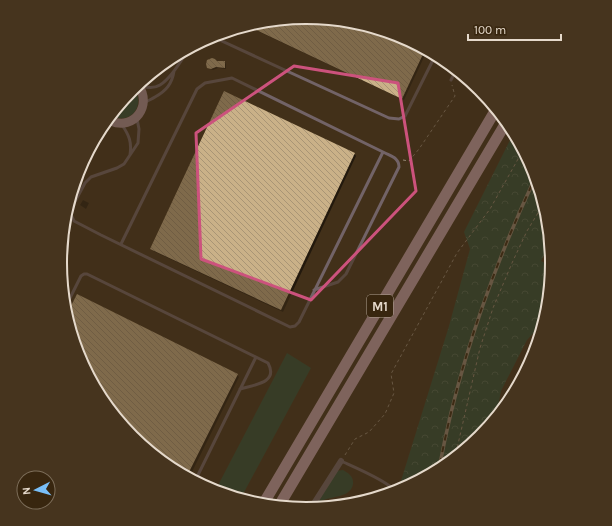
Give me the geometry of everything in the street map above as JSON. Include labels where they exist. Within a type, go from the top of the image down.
[{"type":"highway","name":"M1","points":[[267,498],[493,114]]},
{"type":"highway","name":"M1","points":[[282,500],[503,127]]},
{"type":"main road","points":[[113,123],[129,122],[136,118],[142,110],[143,105],[143,95],[141,90]]},
{"type":"street","points":[[315,501],[341,461]]},
{"type":"lane","points":[[220,40],[390,118],[399,119],[404,116],[433,60]]},
{"type":"lane","points":[[144,87],[148,88],[161,85],[174,71],[182,59]]},
{"type":"lane","points":[[143,105],[148,100],[154,98],[166,89],[171,83],[174,71]]},
{"type":"lane","points":[[452,80],[454,75]]},
{"type":"lane","points":[[120,244],[197,89],[204,83],[232,78],[397,159],[399,163],[399,167],[346,274],[338,282],[314,290]]},
{"type":"lane","points":[[75,202],[90,177],[117,168],[124,164],[130,157],[138,143],[139,129],[136,118]]},
{"type":"lane","points":[[113,123],[126,131],[131,142],[130,157]]},
{"type":"lane","points":[[72,218],[79,224],[290,327],[295,326],[299,322],[383,152]]},
{"type":"lane","points":[[70,298],[81,276],[87,274],[268,363],[271,368],[271,373],[266,382],[240,389]]},
{"type":"lane","points":[[198,476],[256,357]]},
{"type":"lane","points":[[341,461],[385,482],[390,486]]},
{"type":"path","points":[[397,159],[409,161],[419,148],[454,96],[452,80]]},
{"type":"path","points":[[341,461],[355,439],[370,432],[385,414],[394,393],[391,374],[457,253],[490,209],[520,156]]},
{"type":"path","points":[[457,448],[480,348],[493,308],[527,231],[539,211]]},
{"type":"highlighted area","points":[[294,66],[398,83],[416,191],[311,300],[201,259],[196,133]]},
{"type":"green space","points":[[137,94],[138,100],[135,111],[126,118],[116,117]]},
{"type":"green space","points":[[510,139],[527,172],[532,186],[537,201],[543,232],[544,255],[541,261],[545,263],[544,279],[543,294],[537,325],[535,332],[527,340],[501,391],[498,405],[486,421],[464,443],[439,462],[401,482],[449,326],[470,249],[464,232]]},
{"type":"green space","points":[[287,353],[311,368],[243,494],[218,485]]},
{"type":"green space","points":[[343,470],[350,475],[353,479],[351,489],[349,492],[340,496],[317,501],[336,471]]},
{"type":"building","points":[[306,24],[337,26],[368,32],[412,49],[423,54],[402,99],[256,30],[275,26]]},
{"type":"building","points":[[212,58],[217,61],[225,61],[225,68],[207,68],[207,60]]},
{"type":"building","points":[[224,91],[355,153],[281,310],[150,249]]},
{"type":"building","points":[[77,294],[238,374],[189,472],[173,462],[148,443],[126,421],[107,396],[85,354],[75,325],[71,306]]},
{"type":"railway","points":[[441,461],[457,390],[478,318],[505,247],[532,185]]}]
